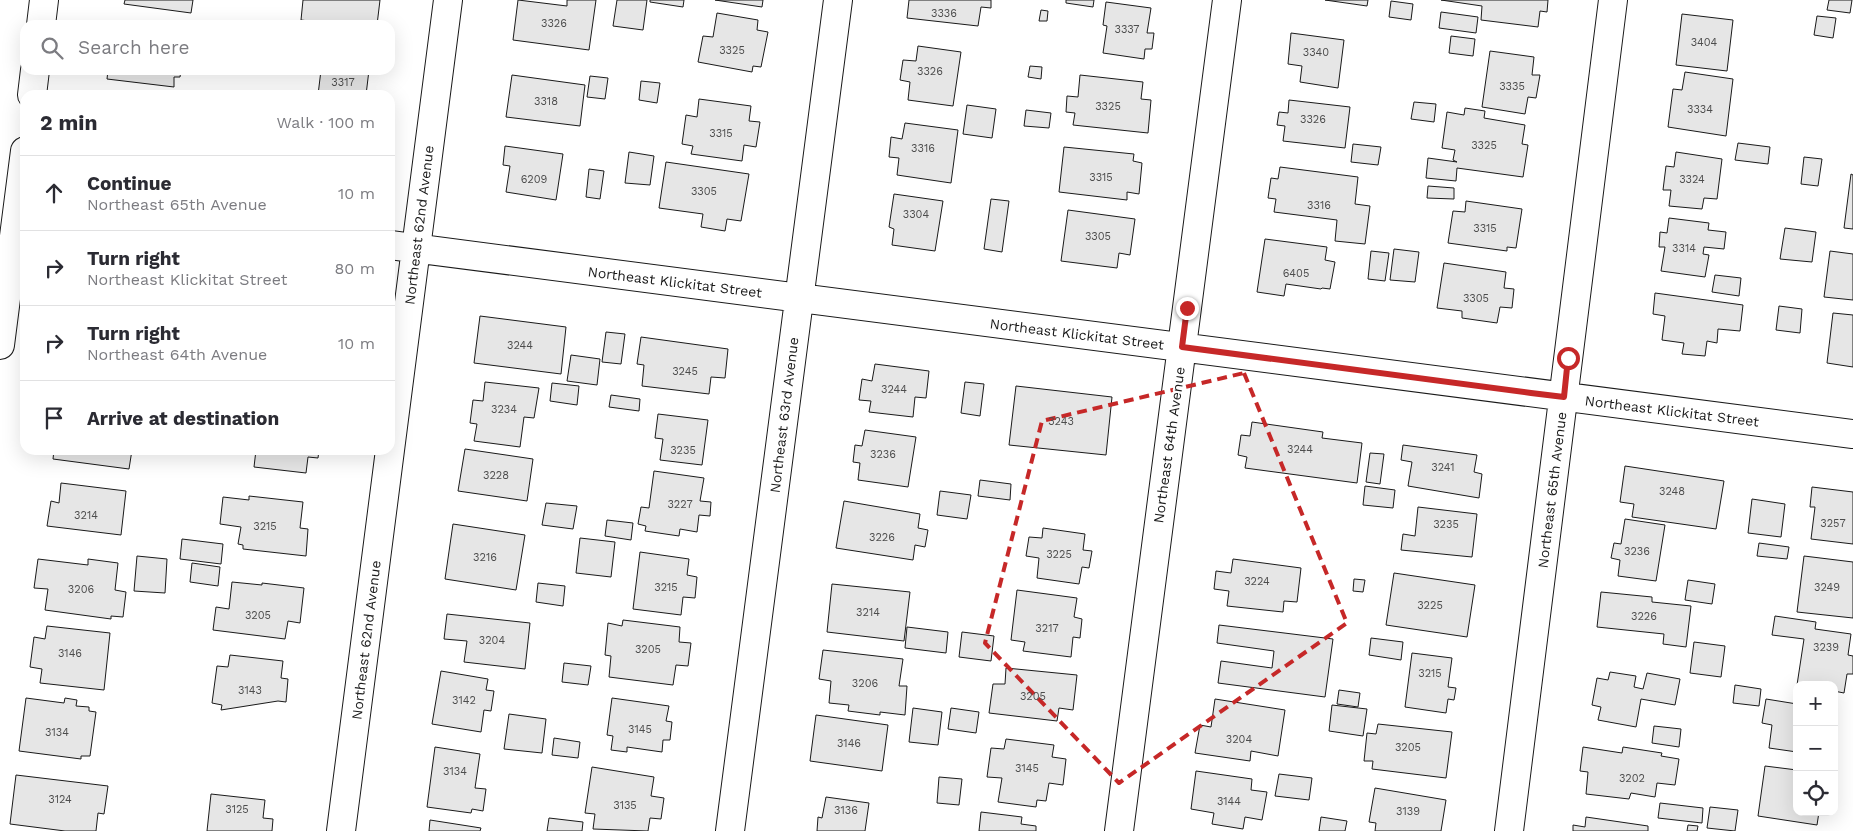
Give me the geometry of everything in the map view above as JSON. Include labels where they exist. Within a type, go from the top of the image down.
[{"type":"street","points":[[42,20],[44,0]]},
{"type":"street","name":"Northeast 62nd Avenue","points":[[395,372],[403,247],[448,0]]},
{"type":"street","name":"Northeast 63rd Avenue","points":[[730,831],[838,0]]},
{"type":"street","name":"Northeast 64th Avenue","points":[[1119,831],[1227,0]]},
{"type":"street","name":"Northeast 65th Avenue","points":[[1508,831],[1613,0]]},
{"type":"street","points":[[33,90],[34,75]]},
{"type":"street","points":[[0,345],[15,197],[20,174]]},
{"type":"street","name":"Northeast Klickitat Street","points":[[403,247],[1853,434]]},
{"type":"street","name":"Northeast 62nd Avenue","points":[[341,831],[389,455]]},
{"type":"highlighted area","points":[[1244,373],[1347,623],[1119,783],[985,643],[1042,421]]},
{"type":"building","points":[[125,0],[193,0],[191,13],[124,4]]},
{"type":"building","points":[[303,0],[380,0],[378,20],[301,20]]},
{"type":"building","points":[[518,0],[567,6],[567,0],[596,0],[589,50],[513,40]]},
{"type":"building","points":[[617,0],[647,0],[643,30],[613,26]]},
{"type":"building","points":[[650,0],[684,0],[683,7],[650,2]]},
{"type":"building","points":[[715,0],[763,0],[762,7]]},
{"type":"building","points":[[909,0],[991,0],[991,8],[981,7],[978,26],[907,18]]},
{"type":"building","points":[[1066,0],[1094,0],[1093,7],[1066,3]]},
{"type":"building","points":[[1325,0],[1368,0],[1367,6]]},
{"type":"building","points":[[1441,0],[1548,0],[1547,12],[1540,11],[1538,27],[1481,20],[1482,6]]},
{"type":"building","points":[[1829,0],[1852,0],[1850,13],[1827,10]]},
{"type":"building","points":[[1391,1],[1413,4],[1411,20],[1389,17]]},
{"type":"building","points":[[1106,2],[1151,8],[1147,33],[1154,33],[1152,49],[1145,49],[1144,59],[1103,53],[1107,26],[1103,25]]},
{"type":"building","points":[[1041,10],[1048,11],[1047,21],[1039,21]]},
{"type":"building","points":[[1441,12],[1478,17],[1476,33],[1439,28]]},
{"type":"building","points":[[717,13],[758,20],[757,30],[768,32],[761,67],[753,66],[752,72],[698,62],[703,36],[713,37]]},
{"type":"building","points":[[1682,14],[1733,20],[1727,71],[1676,65]]},
{"type":"building","points":[[1817,16],[1836,18],[1833,38],[1814,35]]},
{"type":"building","points":[[1291,33],[1344,40],[1338,88],[1300,82],[1302,66],[1288,64]]},
{"type":"building","points":[[1451,36],[1475,39],[1473,56],[1449,53]]},
{"type":"building","points":[[918,46],[961,52],[953,106],[908,100],[910,82],[900,80],[903,60],[916,61]]},
{"type":"building","points":[[1490,51],[1534,57],[1532,75],[1540,75],[1536,98],[1528,97],[1525,114],[1482,107]]},
{"type":"building","points":[[1030,66],[1042,67],[1041,79],[1028,77]]},
{"type":"building","points":[[1685,72],[1733,79],[1726,136],[1668,127],[1673,89],[1682,90]]},
{"type":"building","points":[[107,75],[180,75],[180,77],[174,77],[174,87],[107,79]]},
{"type":"building","points":[[320,75],[368,75],[367,90],[319,90]]},
{"type":"building","points":[[512,75],[585,85],[580,126],[506,117]]},
{"type":"building","points":[[1080,75],[1143,82],[1141,99],[1151,100],[1148,133],[1073,125],[1075,113],[1066,112],[1067,96],[1078,97]]},
{"type":"building","points":[[590,76],[608,78],[605,99],[587,97]]},
{"type":"building","points":[[641,81],[660,83],[657,103],[639,100]]},
{"type":"building","points":[[699,99],[751,106],[749,121],[760,122],[756,147],[744,145],[742,161],[691,154],[693,146],[682,144],[686,115],[697,117]]},
{"type":"building","points":[[1289,100],[1350,107],[1345,148],[1283,141],[1285,126],[1277,125],[1279,112],[1288,113]]},
{"type":"building","points":[[1414,102],[1436,104],[1434,122],[1411,119]]},
{"type":"building","points":[[967,105],[996,109],[992,138],[963,134]]},
{"type":"building","points":[[1465,108],[1485,111],[1484,118],[1525,125],[1522,144],[1528,145],[1523,177],[1457,168],[1456,181],[1426,178],[1428,158],[1457,162],[1453,160],[1455,150],[1442,148],[1447,112],[1464,115]]},
{"type":"building","points":[[1026,110],[1051,113],[1049,128],[1024,126]]},
{"type":"building","points":[[905,123],[958,130],[951,183],[897,175],[899,158],[889,157],[891,137],[902,139]]},
{"type":"building","points":[[1738,143],[1770,147],[1768,164],[1735,160]]},
{"type":"building","points":[[1353,144],[1381,147],[1378,165],[1351,162]]},
{"type":"building","points":[[505,146],[563,154],[556,200],[506,192],[510,166],[503,165]]},
{"type":"building","points":[[1064,147],[1134,154],[1133,161],[1142,163],[1139,194],[1127,192],[1127,200],[1059,192]]},
{"type":"building","points":[[629,152],[654,156],[650,185],[625,183]]},
{"type":"building","points":[[1676,152],[1722,159],[1717,199],[1704,198],[1702,209],[1669,206],[1671,190],[1663,190],[1666,166],[1674,167]]},
{"type":"building","points":[[1804,157],[1822,159],[1818,186],[1801,184]]},
{"type":"building","points":[[666,162],[749,174],[741,221],[727,219],[725,231],[701,227],[703,214],[659,208]]},
{"type":"building","points":[[1280,167],[1358,177],[1355,204],[1370,206],[1365,244],[1335,241],[1337,220],[1274,212],[1276,199],[1268,198],[1271,178],[1278,179]]},
{"type":"building","points":[[589,169],[604,171],[600,199],[586,197]]},
{"type":"building","points":[[1851,174],[1853,175],[1853,229],[1844,228]]},
{"type":"building","points":[[1428,186],[1454,188],[1454,199],[1427,198]]},
{"type":"building","points":[[894,194],[943,201],[935,251],[892,245],[894,229],[889,227]]},
{"type":"building","points":[[991,199],[1009,201],[1002,252],[984,249]]},
{"type":"building","points":[[1466,201],[1522,209],[1516,248],[1507,247],[1507,251],[1448,243],[1453,211],[1465,212]]},
{"type":"building","points":[[1068,210],[1135,219],[1130,255],[1119,253],[1117,268],[1061,261]]},
{"type":"building","points":[[1669,218],[1709,223],[1708,230],[1726,232],[1724,249],[1704,247],[1703,254],[1709,255],[1705,277],[1661,271],[1665,247],[1659,247],[1660,232],[1667,233]]},
{"type":"building","points":[[1785,228],[1816,232],[1812,262],[1780,259]]},
{"type":"building","points":[[1265,239],[1327,247],[1325,260],[1335,262],[1330,289],[1286,284],[1284,296],[1257,292]]},
{"type":"building","points":[[1394,249],[1419,252],[1415,282],[1390,280]]},
{"type":"building","points":[[1371,251],[1389,253],[1385,281],[1368,279]]},
{"type":"building","points":[[1830,251],[1853,254],[1853,300],[1824,297]]},
{"type":"building","points":[[1444,263],[1506,272],[1504,288],[1514,289],[1512,308],[1500,307],[1497,323],[1462,318],[1462,311],[1437,308]]},
{"type":"building","points":[[1715,275],[1741,278],[1739,296],[1712,292]]},
{"type":"building","points":[[1655,293],[1743,305],[1740,331],[1718,329],[1717,343],[1707,341],[1705,356],[1682,354],[1684,343],[1662,340],[1665,316],[1653,314]]},
{"type":"building","points":[[1779,306],[1802,309],[1800,333],[1776,330]]},
{"type":"building","points":[[1833,313],[1853,315],[1853,367],[1827,363]]},
{"type":"building","points":[[480,316],[566,327],[561,374],[474,363]]},
{"type":"building","points":[[606,332],[625,334],[621,364],[602,362]]},
{"type":"building","points":[[641,337],[728,349],[725,378],[711,377],[709,394],[642,386],[644,365],[637,364]]},
{"type":"building","points":[[571,355],[600,359],[597,385],[567,381]]},
{"type":"building","points":[[875,364],[929,371],[926,398],[915,397],[913,417],[869,412],[871,401],[859,400],[862,379],[872,381]]},
{"type":"building","points":[[485,382],[539,388],[534,418],[524,417],[520,447],[474,441],[477,424],[470,423],[473,400],[483,401]]},
{"type":"building","points":[[965,382],[984,384],[980,416],[961,413]]},
{"type":"building","points":[[552,383],[579,386],[577,405],[550,401]]},
{"type":"building","points":[[1016,386],[1112,397],[1106,455],[1009,445]]},
{"type":"building","points":[[611,395],[640,399],[639,411],[609,407]]},
{"type":"building","points":[[658,414],[708,420],[702,465],[660,460],[663,439],[655,438]]},
{"type":"building","points":[[1252,422],[1323,432],[1322,438],[1362,443],[1357,483],[1245,468],[1247,457],[1238,455],[1241,435],[1250,436]]},
{"type":"building","points":[[865,430],[916,437],[908,487],[858,480],[860,463],[853,462],[855,445],[862,446]]},
{"type":"building","points":[[1403,445],[1477,455],[1474,472],[1482,474],[1479,498],[1408,486],[1412,462],[1401,460]]},
{"type":"building","points":[[465,449],[533,459],[527,501],[458,491]]},
{"type":"building","points":[[1370,453],[1384,454],[1380,484],[1366,482]]},
{"type":"building","points":[[53,455],[131,455],[129,469],[53,459]]},
{"type":"building","points":[[255,455],[318,455],[318,458],[308,457],[306,473],[254,467]]},
{"type":"building","points":[[1625,466],[1724,481],[1716,529],[1632,517],[1634,504],[1620,502]]},
{"type":"building","points":[[654,471],[704,478],[700,501],[711,502],[710,516],[699,515],[697,532],[680,529],[679,536],[645,531],[646,526],[638,524],[641,507],[649,508]]},
{"type":"building","points":[[980,480],[1011,484],[1010,500],[978,496]]},
{"type":"building","points":[[61,483],[126,491],[121,535],[47,526],[51,501],[59,503]]},
{"type":"building","points":[[1365,486],[1395,490],[1393,508],[1363,505]]},
{"type":"building","points":[[1812,487],[1853,492],[1853,544],[1811,539],[1815,507],[1810,507]]},
{"type":"building","points":[[940,491],[971,495],[967,519],[937,515]]},
{"type":"building","points":[[249,496],[303,502],[300,528],[308,529],[306,556],[243,549],[243,545],[238,544],[241,527],[220,524],[223,497],[249,500]]},
{"type":"building","points":[[1752,499],[1785,504],[1781,537],[1748,533]]},
{"type":"building","points":[[844,501],[920,514],[918,528],[928,530],[925,547],[915,545],[913,560],[836,548]]},
{"type":"building","points":[[546,503],[577,506],[573,529],[542,525]]},
{"type":"building","points":[[1418,507],[1477,514],[1472,557],[1401,550],[1403,534],[1415,536]]},
{"type":"building","points":[[1625,519],[1665,525],[1656,581],[1618,576],[1620,560],[1611,558],[1614,543],[1621,544]]},
{"type":"building","points":[[607,520],[633,523],[631,540],[605,536]]},
{"type":"building","points":[[453,524],[525,535],[516,590],[445,579]]},
{"type":"building","points":[[1043,528],[1085,534],[1083,550],[1092,551],[1089,568],[1082,567],[1079,584],[1037,578],[1039,558],[1026,556],[1029,537],[1042,538]]},
{"type":"building","points":[[580,538],[615,542],[611,577],[576,573]]},
{"type":"building","points":[[182,539],[223,544],[221,564],[180,559]]},
{"type":"building","points":[[1759,543],[1789,547],[1787,559],[1757,556]]},
{"type":"building","points":[[640,552],[689,559],[687,575],[697,577],[695,598],[683,597],[681,615],[633,609]]},
{"type":"building","points":[[137,556],[167,559],[165,593],[134,591]]},
{"type":"building","points":[[1804,556],[1853,562],[1853,618],[1797,612]]},
{"type":"building","points":[[38,559],[88,565],[88,559],[118,563],[115,590],[126,592],[123,617],[111,616],[111,619],[45,610],[48,589],[34,588]]},
{"type":"building","points":[[1233,559],[1301,568],[1297,602],[1284,601],[1283,612],[1227,606],[1229,591],[1214,589],[1216,571],[1231,573]]},
{"type":"building","points":[[192,563],[220,567],[218,586],[190,582]]},
{"type":"building","points":[[1394,573],[1475,585],[1467,637],[1386,625]]},
{"type":"building","points":[[1354,579],[1365,580],[1363,592],[1353,591]]},
{"type":"building","points":[[1688,580],[1715,584],[1712,604],[1685,600]]},
{"type":"building","points":[[232,582],[304,588],[300,623],[288,621],[285,639],[213,630],[216,607],[229,609]]},
{"type":"building","points":[[538,583],[565,586],[563,606],[536,602]]},
{"type":"building","points":[[832,584],[910,592],[904,641],[827,632]]},
{"type":"building","points":[[1017,590],[1077,598],[1074,617],[1082,619],[1080,638],[1073,637],[1071,657],[1023,651],[1025,642],[1011,640]]},
{"type":"building","points":[[1601,592],[1652,597],[1652,602],[1691,606],[1686,647],[1663,644],[1664,634],[1597,627]]},
{"type":"building","points":[[447,614],[530,623],[525,669],[464,662],[467,641],[444,639]]},
{"type":"building","points":[[1775,616],[1816,622],[1815,629],[1851,634],[1848,655],[1853,656],[1853,674],[1847,674],[1844,693],[1838,692],[1838,681],[1798,681],[1804,639],[1772,635]]},
{"type":"building","points":[[623,620],[680,627],[679,642],[691,643],[688,666],[676,665],[673,685],[609,677],[611,656],[605,655],[608,623],[622,626]]},
{"type":"building","points":[[1219,625],[1333,639],[1325,697],[1218,683],[1221,661],[1272,668],[1274,651],[1217,643]]},
{"type":"building","points":[[47,626],[110,633],[104,690],[40,683],[42,669],[30,667],[34,637],[45,639]]},
{"type":"building","points":[[907,627],[948,632],[946,653],[905,648]]},
{"type":"building","points":[[962,632],[994,636],[991,661],[959,657]]},
{"type":"building","points":[[1371,638],[1403,642],[1401,660],[1369,655]]},
{"type":"building","points":[[1694,642],[1725,646],[1721,677],[1690,673]]},
{"type":"building","points":[[823,650],[903,659],[899,686],[907,686],[905,715],[880,712],[880,715],[848,711],[849,705],[829,703],[831,681],[819,679]]},
{"type":"building","points":[[1412,653],[1452,658],[1448,687],[1456,688],[1454,700],[1448,699],[1446,713],[1405,707]]},
{"type":"building","points":[[230,655],[283,661],[281,678],[288,679],[286,702],[278,701],[221,710],[222,705],[212,703],[217,666],[228,667]]},
{"type":"building","points":[[564,663],[591,666],[588,685],[562,682]]},
{"type":"building","points":[[1006,668],[1077,675],[1073,710],[1059,708],[1057,721],[989,713],[993,684],[1005,684]]},
{"type":"building","points":[[441,671],[488,679],[486,690],[494,691],[491,711],[484,710],[481,732],[432,724]]},
{"type":"building","points":[[1610,672],[1636,676],[1634,687],[1643,689],[1647,673],[1680,679],[1675,705],[1641,699],[1636,727],[1598,720],[1601,707],[1592,705],[1597,678],[1608,680]]},
{"type":"building","points":[[1735,685],[1761,689],[1759,706],[1733,703]]},
{"type":"building","points":[[1339,690],[1360,693],[1358,707],[1337,704]]},
{"type":"building","points":[[26,698],[64,703],[65,698],[77,700],[76,706],[89,707],[89,711],[96,712],[90,756],[81,756],[81,759],[19,751]]},
{"type":"building","points":[[612,698],[669,706],[666,721],[672,722],[670,740],[663,740],[662,752],[627,747],[627,752],[611,750],[613,736],[607,735]]},
{"type":"building","points":[[1215,699],[1285,710],[1278,756],[1251,751],[1250,761],[1195,753],[1200,725],[1211,727]]},
{"type":"building","points":[[1766,699],[1793,703],[1793,751],[1769,748],[1772,725],[1762,723]]},
{"type":"building","points":[[1332,705],[1367,709],[1363,736],[1329,731]]},
{"type":"building","points":[[913,708],[942,712],[938,745],[909,742]]},
{"type":"building","points":[[951,708],[979,712],[976,733],[948,729]]},
{"type":"building","points":[[509,714],[546,719],[542,753],[504,749]]},
{"type":"building","points":[[816,715],[888,725],[882,771],[810,761]]},
{"type":"building","points":[[1378,724],[1452,732],[1446,778],[1372,769],[1373,761],[1364,761],[1367,733],[1376,734]]},
{"type":"building","points":[[1654,726],[1681,729],[1679,747],[1652,743]]},
{"type":"building","points":[[554,738],[580,742],[578,758],[552,755]]},
{"type":"building","points":[[1006,739],[1054,745],[1052,757],[1066,759],[1063,785],[1049,783],[1046,801],[1037,800],[1036,807],[998,802],[1002,778],[987,777],[991,748],[1004,749]]},
{"type":"building","points":[[435,747],[480,754],[475,788],[486,789],[483,811],[472,809],[471,813],[427,807]]},
{"type":"building","points":[[1583,747],[1622,753],[1623,747],[1662,753],[1661,756],[1679,759],[1675,785],[1657,783],[1655,797],[1631,793],[1629,799],[1586,794],[1588,772],[1580,771]]},
{"type":"building","points":[[1765,766],[1793,770],[1793,816],[1818,816],[1817,825],[1758,816]]},
{"type":"building","points":[[592,767],[654,777],[651,796],[664,798],[661,819],[650,818],[648,831],[593,829],[595,814],[585,813]]},
{"type":"building","points":[[1196,771],[1252,779],[1251,790],[1267,792],[1262,820],[1245,817],[1243,829],[1212,824],[1214,813],[1191,809]]},
{"type":"building","points":[[1279,774],[1312,778],[1309,800],[1275,796]]},
{"type":"building","points":[[16,775],[108,786],[104,814],[98,813],[96,831],[65,831],[10,824]]},
{"type":"building","points":[[939,777],[962,779],[959,805],[937,803]]},
{"type":"building","points":[[1375,788],[1446,800],[1441,831],[1375,831],[1376,823],[1369,822]]},
{"type":"building","points":[[211,794],[265,800],[263,818],[273,819],[272,831],[207,831]]},
{"type":"building","points":[[826,797],[869,803],[865,831],[817,831],[818,817],[822,818]]},
{"type":"building","points":[[1660,803],[1703,808],[1702,823],[1658,818]]},
{"type":"building","points":[[1710,807],[1738,810],[1735,831],[1707,828]]},
{"type":"building","points":[[981,812],[1022,817],[1021,824],[1036,826],[1036,831],[979,831]]},
{"type":"building","points":[[1321,817],[1347,821],[1345,831],[1319,831]]},
{"type":"building","points":[[1586,817],[1648,826],[1648,831],[1573,831],[1573,825],[1585,827]]},
{"type":"building","points":[[549,818],[583,822],[582,831],[547,831]]},
{"type":"building","points":[[430,820],[481,828],[480,831],[429,831]]},
{"type":"building","points":[[1688,825],[1698,826],[1697,831],[1687,831]]},
{"type":"route","points":[[1187,308],[1182,347],[1531,393],[1564,397],[1568,358]]}]
